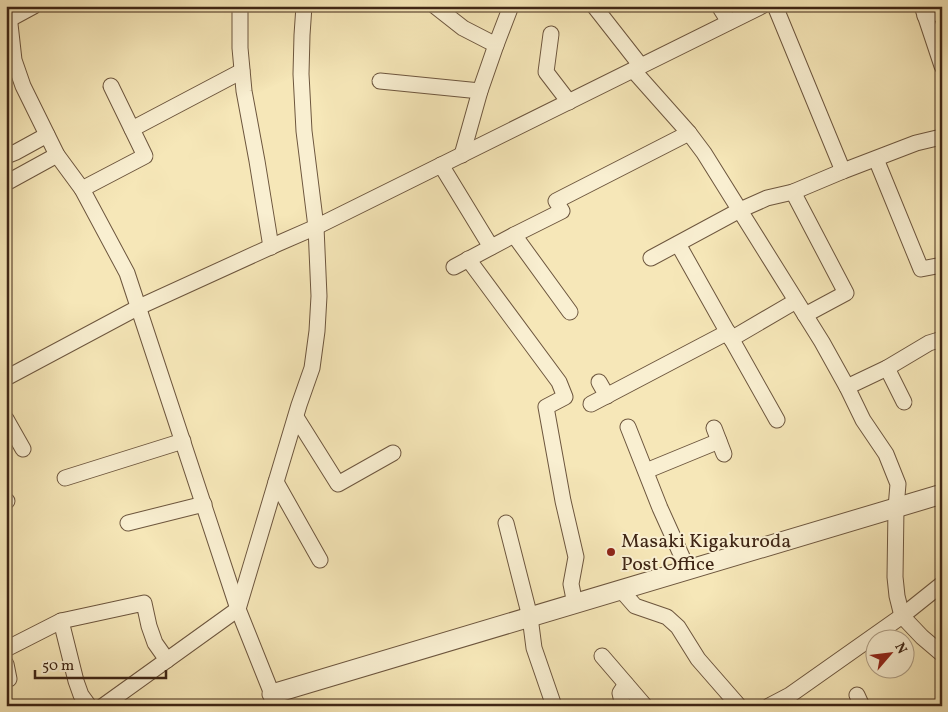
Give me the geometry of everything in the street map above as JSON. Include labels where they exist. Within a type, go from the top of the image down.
[{"type":"street","points":[[34,6],[9,13],[14,60],[23,86],[57,155],[82,189],[127,273],[238,609],[274,700],[530,617],[942,494]]},
{"type":"street","points":[[240,6],[240,48],[244,91],[274,245]]},
{"type":"street","points":[[103,706],[238,609],[312,368],[319,296],[304,131],[301,74],[304,6]]},
{"type":"street","points":[[435,6],[464,28],[496,45]]},
{"type":"street","points":[[594,6],[637,68],[704,153],[822,342],[863,420],[886,454],[898,484],[895,577],[902,616],[942,654]]},
{"type":"street","points":[[720,6],[729,22]]},
{"type":"street","points":[[6,378],[139,306],[312,229],[762,6]]},
{"type":"street","points":[[775,6],[843,171]]},
{"type":"street","points":[[462,155],[480,92],[510,7]]},
{"type":"street","points":[[942,11],[924,11],[942,66]]},
{"type":"street","points":[[551,34],[546,72],[569,102]]},
{"type":"street","points":[[132,129],[242,71]]},
{"type":"street","points":[[380,81],[480,92]]},
{"type":"street","points":[[82,189],[145,156],[111,86]]},
{"type":"street","points":[[454,267],[514,234],[562,211],[556,201],[689,133]]},
{"type":"street","points":[[6,156],[47,134]]},
{"type":"street","points":[[651,258],[766,198],[793,192],[916,143],[936,138],[942,139]]},
{"type":"street","points":[[6,183],[57,155]]},
{"type":"street","points":[[876,159],[921,269],[942,264]]},
{"type":"street","points":[[441,165],[491,247]]},
{"type":"street","points":[[793,192],[846,293],[805,315]]},
{"type":"street","points":[[514,234],[570,312]]},
{"type":"street","points":[[678,244],[777,420]]},
{"type":"street","points":[[468,259],[558,382],[564,397],[546,408],[563,501],[576,557],[571,584],[574,604]]},
{"type":"street","points":[[591,404],[730,336],[796,301]]},
{"type":"street","points":[[847,387],[888,368],[929,343],[942,338]]},
{"type":"street","points":[[888,368],[904,402]]},
{"type":"street","points":[[599,382],[607,396]]},
{"type":"street","points":[[296,416],[338,484],[393,454]]},
{"type":"street","points":[[6,419],[23,449]]},
{"type":"street","points":[[628,426],[660,508],[688,570]]},
{"type":"street","points":[[65,478],[183,441]]},
{"type":"street","points":[[646,471],[719,441]]},
{"type":"street","points":[[276,482],[320,560]]},
{"type":"street","points":[[128,523],[204,504]]},
{"type":"street","points":[[506,523],[530,617],[534,648],[554,706]]},
{"type":"street","points":[[769,706],[792,700],[942,584]]},
{"type":"street","points":[[622,590],[635,606],[667,617],[678,627],[698,659],[739,706]]},
{"type":"street","points":[[6,648],[61,621],[144,603],[155,642],[167,660]]},
{"type":"street","points":[[61,621],[81,694],[89,706]]},
{"type":"street","points":[[602,656],[645,706]]},
{"type":"street","points":[[6,664],[9,679]]},
{"type":"street","points":[[623,706],[620,693],[626,684]]},
{"type":"place","name":"Masaki Kigakuroda Post Office","points":[[611,552]]}]
